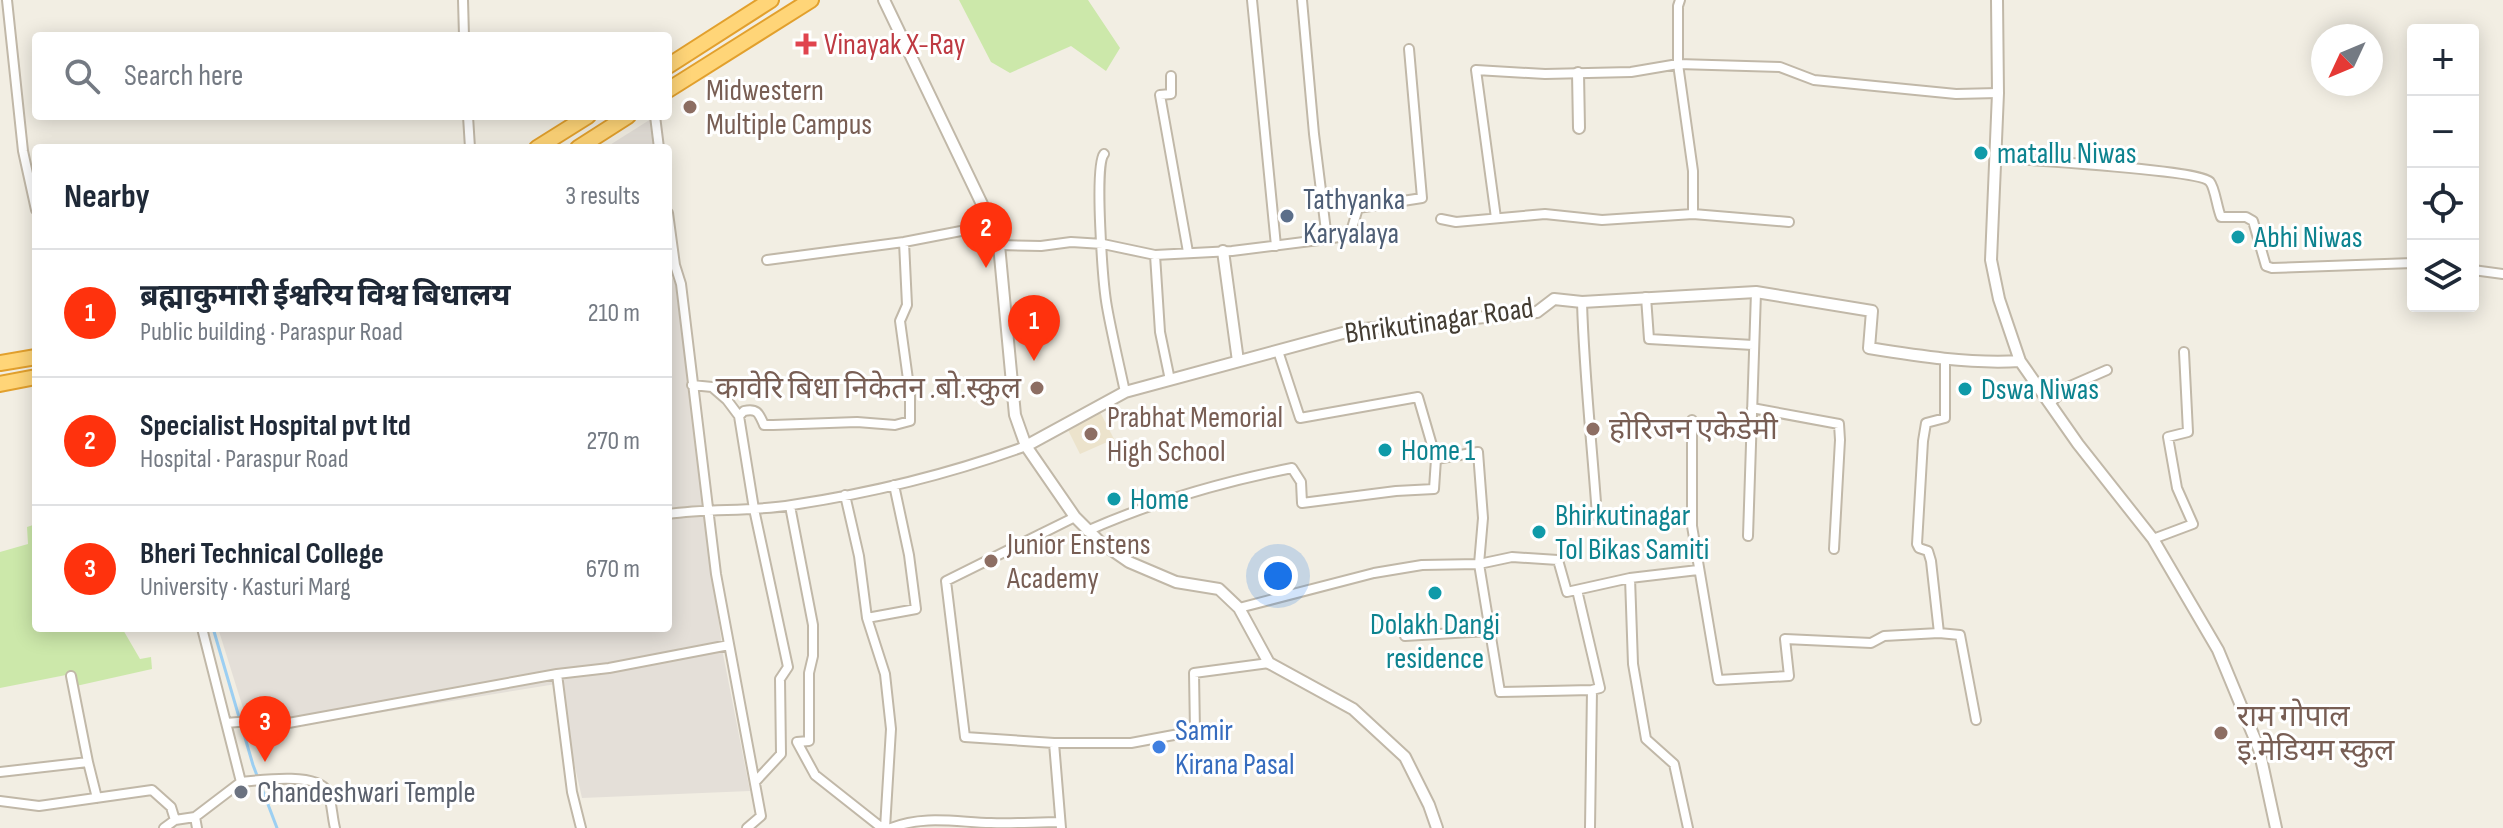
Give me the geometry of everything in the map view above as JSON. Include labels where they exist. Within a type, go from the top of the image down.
[{"type":"highway","points":[[672,63],[771,0]]},
{"type":"highway","points":[[672,87],[811,0]]},
{"type":"highway","points":[[543,144],[582,120]]},
{"type":"highway","points":[[584,144],[622,120]]},
{"type":"highway","points":[[0,363],[32,358]]},
{"type":"highway","points":[[0,384],[32,378]]},
{"type":"street","points":[[7,0],[23,151],[32,192]]},
{"type":"street","points":[[463,0],[464,32]]},
{"type":"street","points":[[884,0],[999,245],[1015,415],[1026,446],[1087,531],[1129,562],[1176,582],[1219,589],[1239,608],[1269,663],[1353,709],[1405,757],[1437,828]]},
{"type":"street","points":[[1252,0],[1276,246]]},
{"type":"street","points":[[1302,0],[1327,239]]},
{"type":"street","points":[[1680,0],[1678,64],[1693,171],[1693,214]]},
{"type":"street","points":[[1997,0],[1998,93],[1991,260],[1999,299],[2020,361],[2078,444],[2153,539],[2218,650],[2259,749],[2276,828]]},
{"type":"street","points":[[999,245],[1103,244],[1155,255],[1276,246],[1350,235],[1358,208],[1422,198],[1409,49]]},
{"type":"street","points":[[1496,218],[1476,70],[1631,72],[1678,64],[1780,67],[1814,80],[1956,94],[1998,93]]},
{"type":"street","points":[[1578,73],[1579,128]]},
{"type":"street","points":[[1171,76],[1171,94],[1160,95],[1188,252]]},
{"type":"street","points":[[468,120],[470,144]]},
{"type":"street","points":[[656,120],[658,144]]},
{"type":"street","points":[[1104,154],[1100,159],[1099,181],[1107,305],[1125,392]]},
{"type":"street","points":[[1995,157],[2176,172],[2207,179],[2212,184],[2221,217],[2246,217],[2253,221],[2266,266],[2272,268],[2407,263]]},
{"type":"street","points":[[1441,219],[1456,222],[1545,214],[1602,220],[1693,214],[1789,222]]},
{"type":"street","points":[[767,260],[904,242],[992,225]]},
{"type":"street","points":[[739,416],[744,411],[756,411],[760,413],[764,425],[857,422],[895,425],[910,421],[910,394],[900,321],[907,305],[904,242]]},
{"type":"street","points":[[672,243],[681,284],[716,574],[761,816],[747,828]]},
{"type":"street","points":[[1223,251],[1238,361]]},
{"type":"street","points":[[1155,255],[1160,332],[1170,380]]},
{"type":"street","points":[[2479,271],[2503,274]]},
{"type":"street","points":[[1748,536],[1756,292]]},
{"type":"street","name":"Bhrikutinagar Road","points":[[1026,446],[1125,392],[1354,330],[1537,312],[1554,299],[1582,302],[1756,292],[1872,311],[1869,348],[1991,363],[2020,361]]},
{"type":"street","points":[[1646,297],[1649,339],[1753,345]]},
{"type":"street","points":[[1582,302],[1584,366],[1589,395],[1597,516]]},
{"type":"street","points":[[1087,531],[1143,508],[1244,478],[1292,468],[1301,482],[1302,503],[1434,489],[1436,459],[1418,397],[1300,418],[1278,351]]},
{"type":"street","points":[[2153,539],[2193,524],[2177,488],[2168,437],[2188,432],[2184,352]]},
{"type":"street","points":[[1939,633],[1931,561],[1928,551],[1917,544],[1923,441],[1926,423],[1945,418],[1945,359]]},
{"type":"street","points":[[2050,403],[2068,387],[2107,370]]},
{"type":"street","points":[[692,385],[712,387],[739,416],[754,509],[788,667],[780,679],[781,754],[755,782]]},
{"type":"street","points":[[1752,408],[1839,424],[1834,549]]},
{"type":"street","points":[[1692,420],[1692,526],[1718,680],[1789,676],[1785,639],[1871,643],[1884,636],[1960,635],[1976,720]]},
{"type":"street","points":[[672,514],[790,506],[971,466],[1026,446]]},
{"type":"street","points":[[1436,459],[1478,452],[1483,518],[1479,564],[1500,692],[1600,688],[1577,590]]},
{"type":"street","points":[[867,618],[916,609],[909,555],[894,485]]},
{"type":"street","points":[[845,495],[859,556],[867,618],[885,674],[891,729],[886,828]]},
{"type":"street","points":[[790,506],[813,625],[809,741],[797,742],[815,775],[886,828],[931,819],[1061,825],[1054,743]]},
{"type":"street","points":[[1075,517],[946,581],[965,737],[1054,743],[1131,743],[1195,731],[1194,673],[1269,663]]},
{"type":"street","points":[[1239,608],[1374,573],[1422,565],[1479,564],[1512,557],[1558,560],[1567,592],[1630,578],[1698,570]]},
{"type":"street","points":[[1630,578],[1633,664],[1646,739],[1674,764],[1688,828]]},
{"type":"street","points":[[1405,636],[1488,631]]},
{"type":"street","points":[[203,632],[241,782]]},
{"type":"street","points":[[226,723],[262,720],[272,726],[729,645]]},
{"type":"street","points":[[557,674],[572,792],[581,828]]},
{"type":"street","points":[[71,676],[97,798]]},
{"type":"street","points":[[1590,828],[1592,690]]},
{"type":"street","points":[[0,772],[88,762]]},
{"type":"street","points":[[164,828],[175,820],[195,817],[241,782],[301,779],[322,785],[328,791],[335,828]]},
{"type":"street","points":[[0,801],[39,806],[152,790],[171,807],[175,820]]},
{"type":"street","points":[[195,817],[197,828]]},
{"type":"shaded area","points":[[649,120],[651,120],[654,144],[611,144]]},
{"type":"shaded area","points":[[672,278],[723,654],[750,791],[582,798],[556,684],[273,730],[265,722],[248,724],[219,632],[672,632]]},
{"type":"shaded area","name":"Prabhat Memorial High School","points":[[1099,410],[1114,439],[1080,454],[1067,428]]},
{"type":"green space","points":[[959,0],[1088,0],[1120,48],[1106,71],[1071,46],[1010,73],[991,62]]},
{"type":"green space","points":[[32,525],[32,632],[124,632],[140,659],[151,657],[152,669],[76,686],[71,674],[0,688],[0,552],[28,544],[27,527]]},
{"type":"waterway","points":[[214,632],[253,765],[277,828]]},
{"type":"place","name":"Vinayak X-Ray","points":[[806,44]]},
{"type":"place","name":"Midwestern Multiple Campus","points":[[690,107]]},
{"type":"place","name":"matallu Niwas","points":[[1981,153]]},
{"type":"place","name":"Tathyanka Karyalaya","points":[[1287,216]]},
{"type":"place","name":"Abhi Niwas","points":[[2238,237]]},
{"type":"place","name":"Specialist Hospital pvt ltd","points":[[986,268]]},
{"type":"place","name":"ब्रह्माकुमारी ईश्वरिय विश्व बिधालय","points":[[1034,361]]},
{"type":"place","name":"कावेरि बिधा निकेतन .बाे.स्कुल","points":[[1037,388]]},
{"type":"place","name":"Dswa Niwas","points":[[1965,389]]},
{"type":"place","name":"होरिजन एकेडेमी","points":[[1593,429]]},
{"type":"place","name":"Prabhat Memorial High School","points":[[1091,434]]},
{"type":"place","name":"Home 1","points":[[1385,450]]},
{"type":"place","name":"Home","points":[[1114,499]]},
{"type":"place","name":"Bhirkutinagar Tol Bikas Samiti","points":[[1539,532]]},
{"type":"place","name":"Junior Enstens Academy","points":[[991,561]]},
{"type":"place","name":"Dolakh Dangi residence","points":[[1435,593]]},
{"type":"place","name":"राम गाेपाल इ.मेडियम स्कुल","points":[[2221,733]]},
{"type":"place","name":"Samir Kirana Pasal","points":[[1159,747]]},
{"type":"place","name":"Bheri Technical College","points":[[265,762]]},
{"type":"place","name":"Chandeshwari Temple","points":[[241,792]]}]
